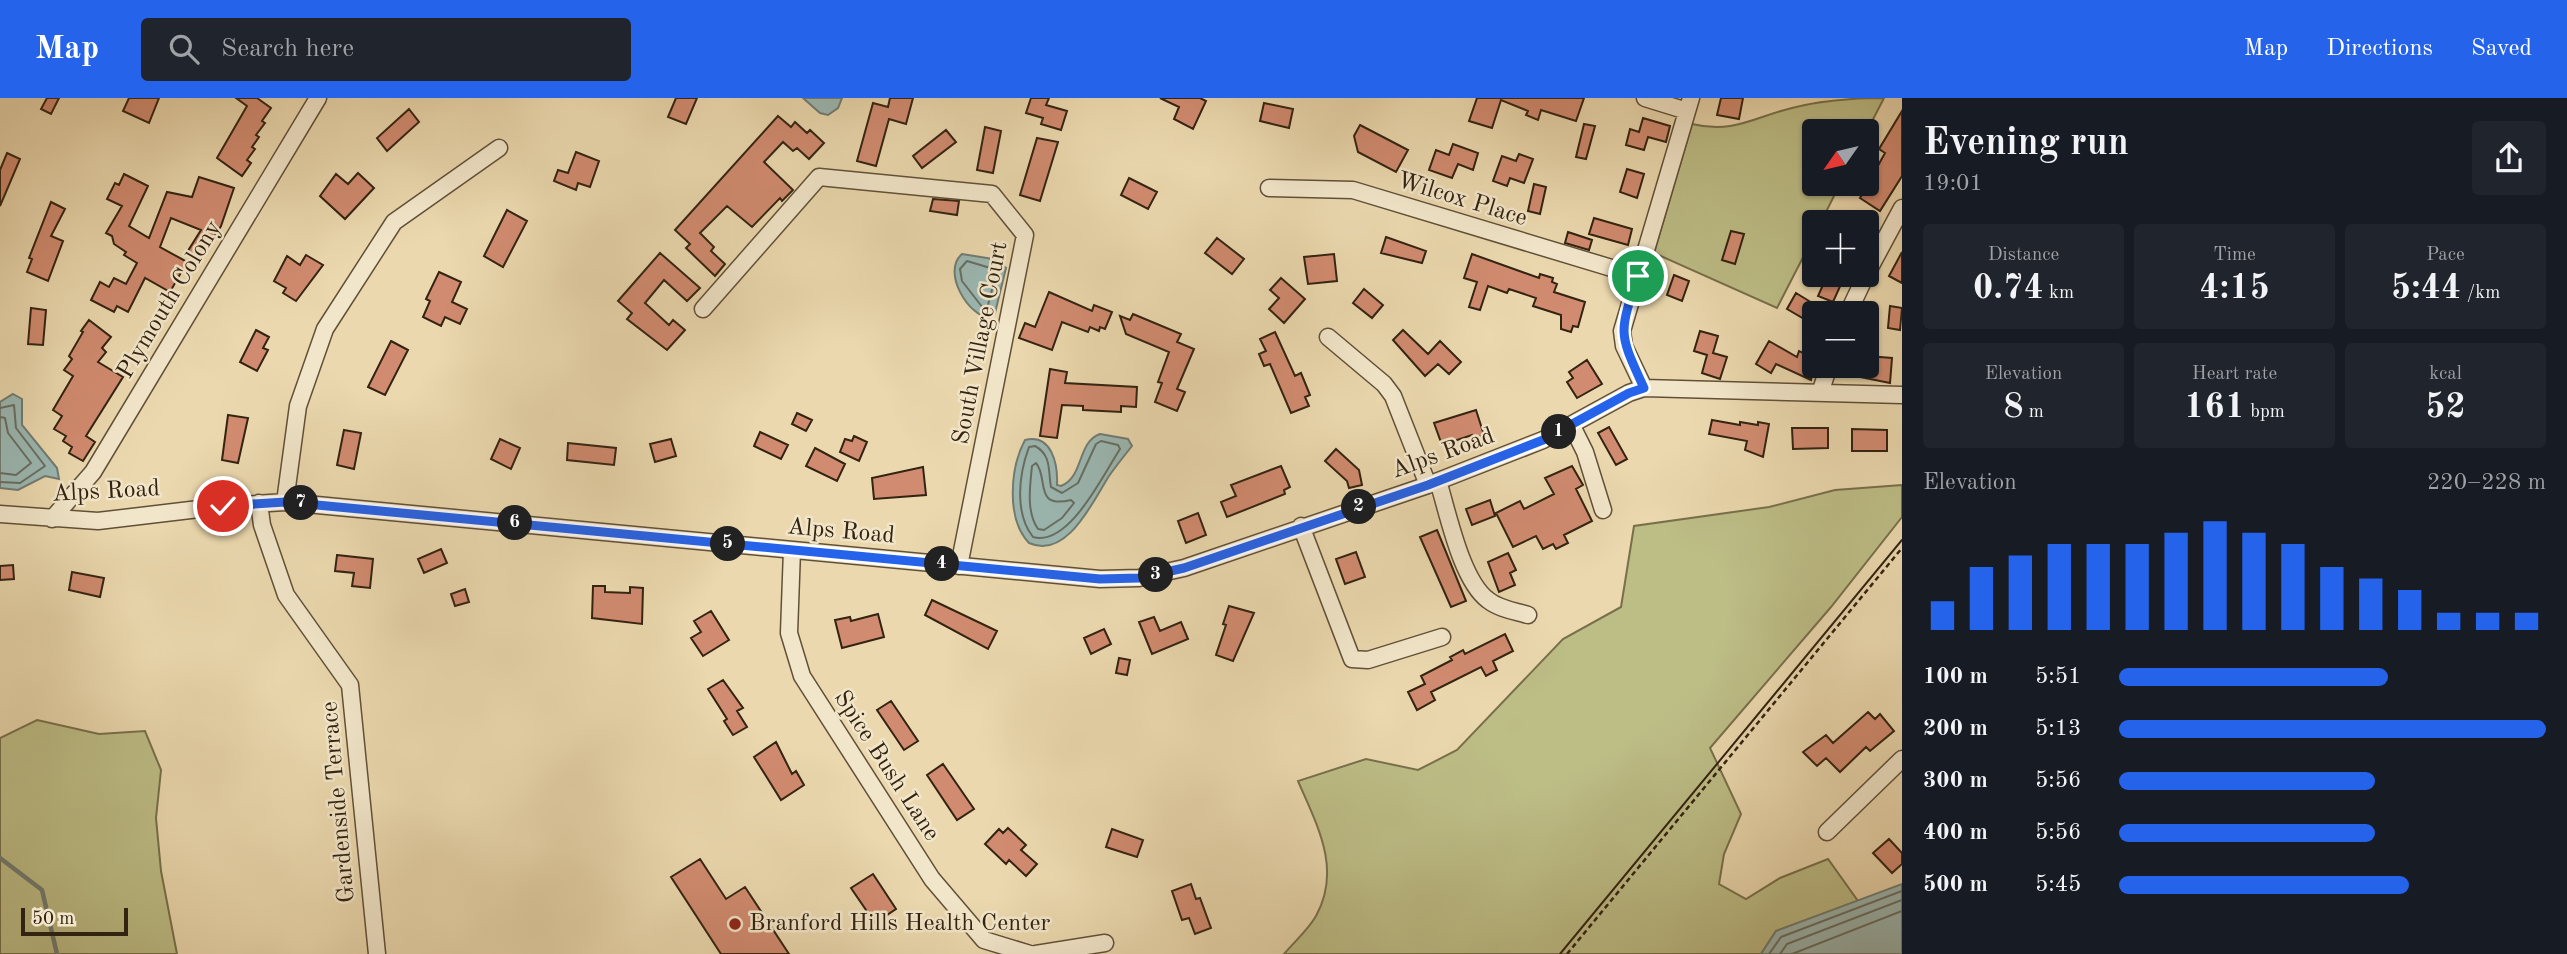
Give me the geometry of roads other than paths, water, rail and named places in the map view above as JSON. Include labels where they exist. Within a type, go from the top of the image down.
[{"type":"street","name":"Plymouth Colony","points":[[52,519],[93,472],[318,98]]},
{"type":"street","points":[[1645,98],[1689,105],[1622,331],[1624,346],[1644,388],[1902,395]]},
{"type":"street","points":[[285,502],[298,406],[325,329],[394,222],[499,148]]},
{"type":"street","name":"South Village Court","points":[[703,309],[819,177],[992,194],[1025,235],[959,566]]},
{"type":"street","name":"Wilcox Place","points":[[1269,188],[1353,190],[1638,276]]},
{"type":"street","points":[[1879,251],[1902,208]]},
{"type":"street","points":[[1328,337],[1384,384],[1393,396],[1433,483],[1466,569],[1478,590],[1497,606],[1528,615]]},
{"type":"street","points":[[1820,393],[1825,378]]},
{"type":"street","name":"Alps Road","points":[[0,514],[98,521],[285,502],[1100,579],[1139,578],[1193,565],[1509,455],[1572,426],[1629,393],[1644,388]]},
{"type":"street","points":[[1572,426],[1585,452],[1603,510]]},
{"type":"street","name":"Gardenside Terrace","points":[[259,503],[262,525],[286,595],[351,685],[377,954]]},
{"type":"street","points":[[1301,526],[1352,659],[1368,660],[1443,637]]},
{"type":"street","name":"Spice Bush Lane","points":[[792,550],[789,633],[802,676],[932,879],[984,940],[1030,954]]},
{"type":"street","points":[[1827,832],[1902,759]]},
{"type":"street","points":[[1036,954],[1105,943]]},
{"type":"water","points":[[803,98],[842,98],[838,108],[828,115],[820,113]]},
{"type":"water","points":[[962,254],[993,259],[1006,268],[995,313],[990,318],[974,310],[960,292],[955,271],[956,262]]},
{"type":"water","points":[[13,394],[22,399],[22,425],[57,468],[59,479],[45,476],[18,490],[0,488],[0,402]]},
{"type":"water","points":[[1100,434],[1128,439],[1132,446],[1109,476],[1087,513],[1067,536],[1043,546],[1029,543],[1017,521],[1013,493],[1016,465],[1025,440],[1042,441],[1052,452],[1057,485],[1061,486],[1074,475],[1087,444]]},
{"type":"water","points":[[1902,884],[1902,954],[1761,954],[1776,931]]},
{"type":"waterway","points":[[0,858],[42,890],[57,954]]},
{"type":"tram line","points":[[1560,954],[1902,540]]},
{"type":"place","name":"Branford Hills Health Center","points":[[735,924]]}]
